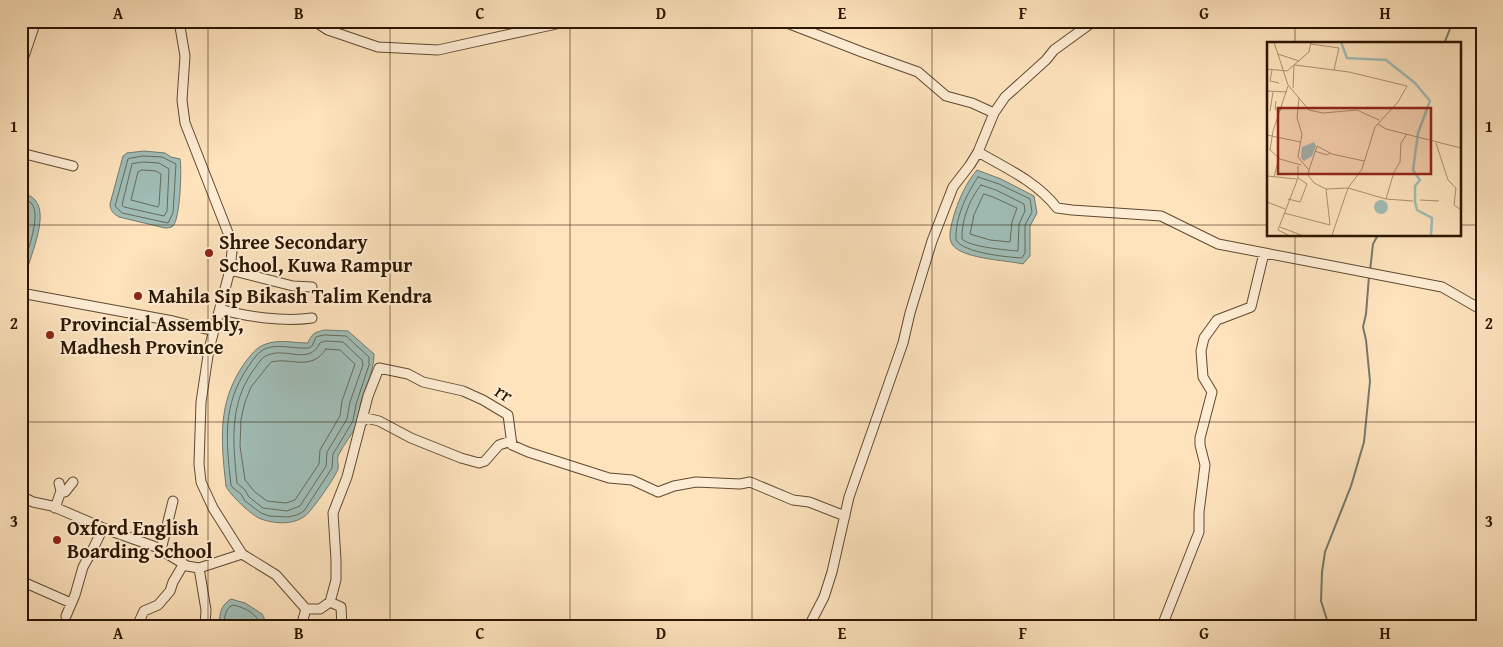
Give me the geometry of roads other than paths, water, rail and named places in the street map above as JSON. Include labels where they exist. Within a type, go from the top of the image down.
[{"type":"street","points":[[21,65],[36,21]]},
{"type":"street","points":[[179,21],[185,56],[182,100],[185,123],[230,238],[232,251],[230,270],[209,349],[201,402],[199,464],[201,482],[213,508],[242,554],[276,575],[306,610]]},
{"type":"street","points":[[314,21],[328,30],[378,47],[438,50],[570,21]]},
{"type":"street","points":[[782,21],[918,72],[946,96],[972,103],[994,113]]},
{"type":"street","points":[[809,626],[824,597],[850,497],[903,343],[910,313],[932,242],[953,187],[978,152],[994,113],[1005,97],[1046,60],[1054,50],[1094,21]]},
{"type":"street","points":[[978,152],[1031,183],[1048,196],[1058,208],[1161,216],[1218,244],[1442,287],[1482,310]]},
{"type":"street","points":[[21,153],[73,166]]},
{"type":"street","points":[[1162,626],[1199,532],[1199,512],[1205,465],[1200,438],[1212,392],[1203,377],[1202,344],[1217,320],[1251,307],[1264,253]]},
{"type":"street","points":[[230,270],[293,286],[312,287]]},
{"type":"street","points":[[21,293],[173,321],[214,331]]},
{"type":"street","points":[[220,309],[243,316],[299,320],[312,318]]},
{"type":"street","name":"rr","points":[[330,602],[336,580],[333,513],[363,421],[368,396],[379,368],[408,374],[432,385],[464,391],[483,400],[508,415],[511,441]]},
{"type":"street","points":[[363,421],[366,418],[379,421],[411,438],[469,461],[479,463],[485,462],[499,445],[511,441],[512,445],[518,449],[610,478],[632,480],[658,492],[674,486],[696,482],[740,484],[750,482],[793,500],[809,502],[845,516]]},
{"type":"street","points":[[55,508],[60,488],[65,492],[73,482]]},
{"type":"street","points":[[21,496],[103,528],[143,541],[161,550],[183,565],[199,568],[242,554]]},
{"type":"street","points":[[161,550],[173,501]]},
{"type":"street","points":[[66,616],[83,567],[103,528]]},
{"type":"street","points":[[137,626],[144,611],[158,605],[170,591],[183,565]]},
{"type":"street","points":[[199,568],[206,610],[205,626]]},
{"type":"street","points":[[21,581],[71,603]]},
{"type":"street","points":[[306,610],[320,608],[330,602],[341,607],[342,626]]},
{"type":"street","points":[[301,626],[306,610]]},
{"type":"street","points":[[1137,626],[1149,626]]},
{"type":"water","points":[[144,151],[165,153],[180,159],[181,183],[179,205],[175,222],[170,228],[119,217],[111,209],[110,204],[123,156],[127,153]]},
{"type":"water","points":[[977,170],[1001,179],[1034,196],[1037,213],[1030,226],[1030,256],[1023,264],[972,255],[955,248],[951,242],[951,228],[956,209],[966,186]]},
{"type":"water","points":[[21,193],[29,195],[35,200],[39,207],[40,217],[37,238],[25,279],[21,283]]},
{"type":"water","points":[[325,330],[348,331],[374,354],[371,374],[360,406],[358,422],[338,456],[338,469],[336,473],[305,516],[295,521],[278,523],[261,519],[241,504],[226,486],[222,438],[225,408],[229,393],[244,364],[259,347],[276,342],[308,343],[314,334]]},
{"type":"water","points":[[231,599],[245,603],[262,614],[268,626],[219,626],[221,610]]},
{"type":"waterway","points":[[1445,42],[1453,21]]},
{"type":"waterway","points":[[1370,271],[1373,244],[1377,236]]},
{"type":"waterway","points":[[1331,626],[1328,623],[1321,601],[1322,572],[1325,552],[1351,486],[1364,442],[1370,381],[1363,327],[1369,276]]},
{"type":"place","name":"Shree Secondary School, Kuwa Rampur","points":[[209,253]]},
{"type":"place","name":"Mahila Sip Bikash Talim Kendra","points":[[138,296]]},
{"type":"place","name":"Provincial Assembly, Madhesh Province","points":[[50,335]]},
{"type":"place","name":"Oxford English Boarding School","points":[[57,540]]}]
